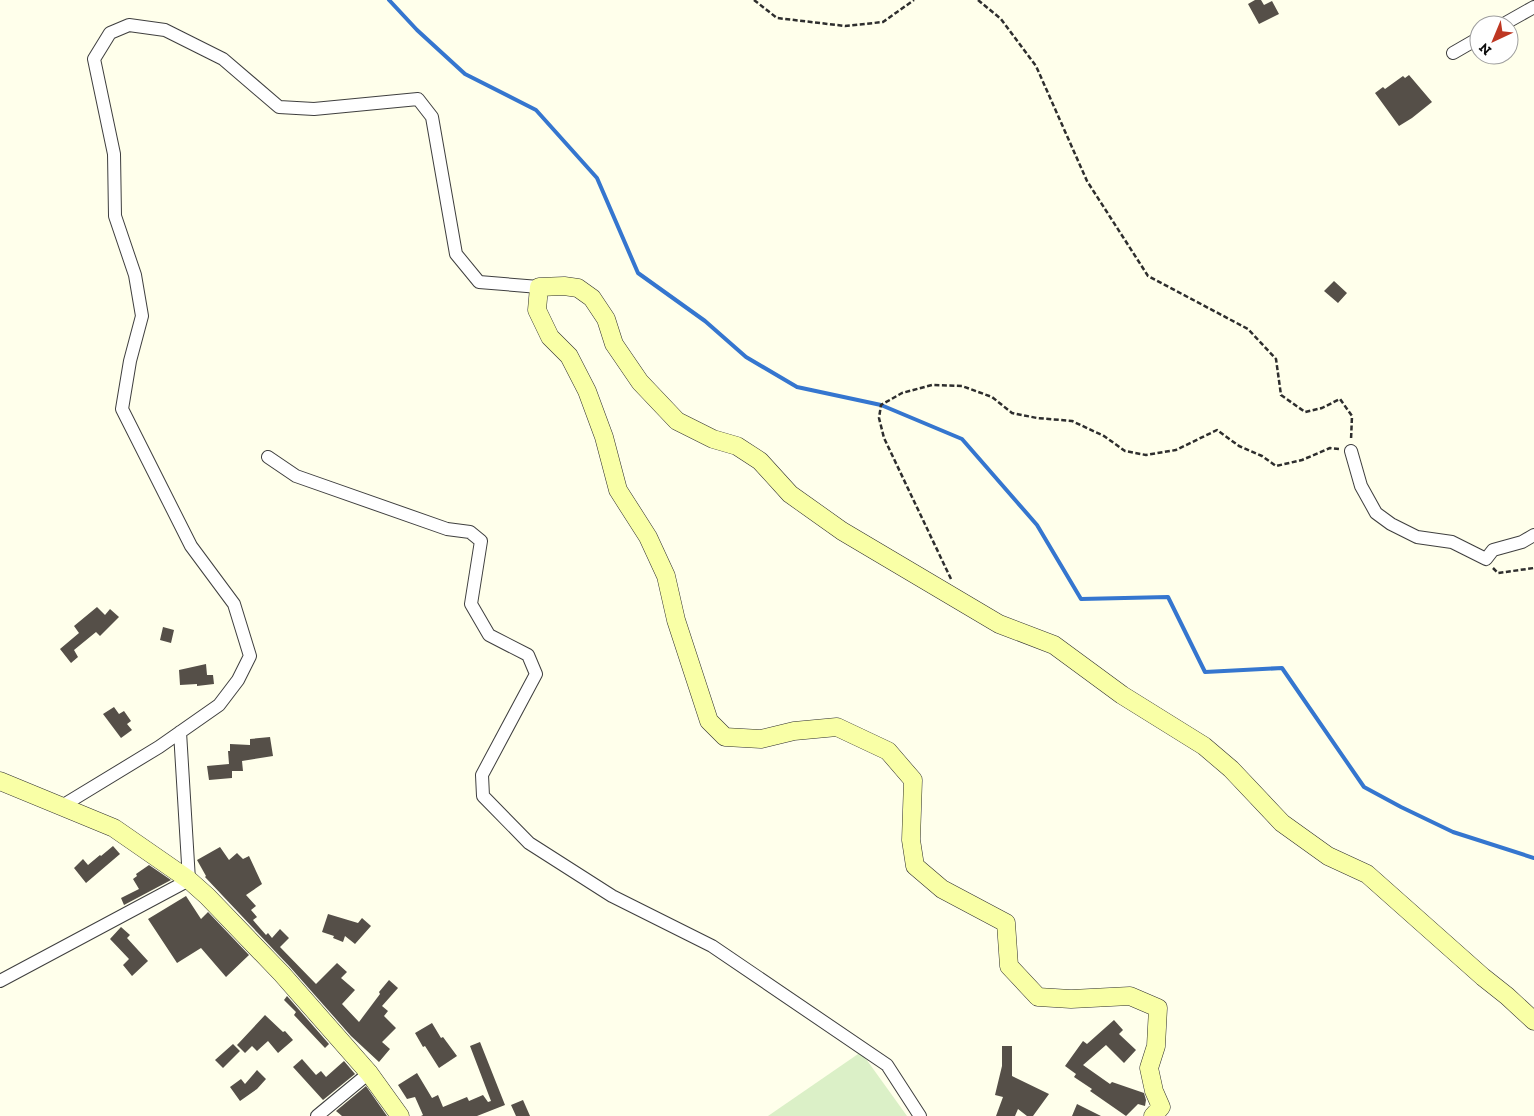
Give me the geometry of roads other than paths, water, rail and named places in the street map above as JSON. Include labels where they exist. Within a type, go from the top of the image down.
[{"type":"street","points":[[1519,15],[1534,6]]},
{"type":"street","points":[[62,806],[180,732],[219,705],[238,680],[250,656],[234,604],[191,546],[122,409],[130,361],[142,316],[135,275],[115,216],[114,154],[94,59],[110,33],[129,25],[165,30],[223,59],[279,107],[314,109],[418,99],[432,117],[456,254],[479,282],[578,288],[592,298],[606,319],[614,344],[640,382],[677,421],[713,439],[737,446],[760,461],[790,494],[842,531],[999,624],[1054,644],[1122,695],[1204,746],[1231,769],[1282,823],[1328,856],[1367,874],[1507,996],[1534,1022]]},
{"type":"street","points":[[1453,53],[1469,44]]},
{"type":"street","points":[[539,287],[537,310],[550,336],[569,356],[586,391],[604,437],[618,490],[648,537],[666,576],[676,620],[709,721],[725,737],[761,739],[794,731],[836,727],[888,751],[913,780],[911,840],[915,866],[942,889],[1006,923],[1009,966],[1038,997],[1071,999],[1130,996],[1158,1008],[1156,1046],[1149,1068],[1160,1113]]},
{"type":"street","points":[[1351,451],[1362,486],[1376,513],[1391,524],[1417,537],[1452,542],[1486,559],[1492,550],[1522,542],[1534,535]]},
{"type":"street","points":[[268,457],[296,476],[447,529],[470,532],[481,541],[470,604],[489,635],[528,655],[536,674],[482,775],[484,796],[530,843],[612,896],[712,946],[887,1065],[920,1116]]},
{"type":"street","points":[[180,732],[189,880]]},
{"type":"street","points":[[0,781],[114,828],[189,880],[207,896],[282,974],[369,1073],[400,1116]]},
{"type":"street","points":[[0,981],[189,880]]},
{"type":"street","points":[[317,1116],[369,1073]]},
{"type":"waterway","points":[[389,0],[417,30],[465,74],[536,110],[597,178],[638,273],[705,321],[746,357],[797,387],[881,405],[962,439],[1037,525],[1081,599],[1168,597],[1205,672],[1282,668],[1364,787],[1453,832],[1534,858]]}]
